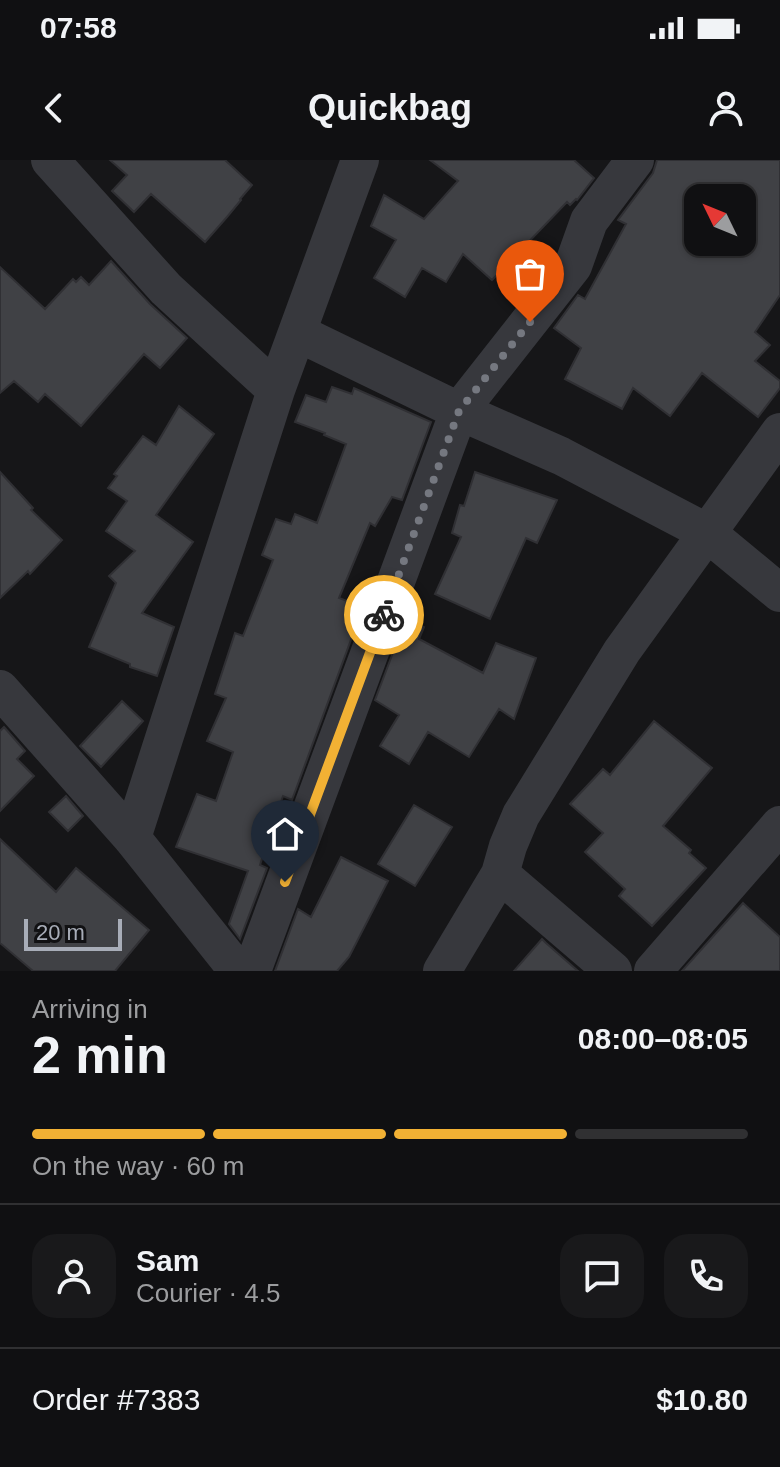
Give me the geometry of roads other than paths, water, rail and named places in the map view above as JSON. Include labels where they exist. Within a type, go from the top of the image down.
[{"type":"street","points":[[50,160],[166,289],[276,390]]},
{"type":"street","points":[[132,838],[276,390],[360,160]]},
{"type":"street","points":[[252,971],[459,411],[573,266],[589,221],[635,160]]},
{"type":"street","points":[[298,333],[459,411],[561,456],[706,532],[780,593]]},
{"type":"street","points":[[442,971],[500,874],[521,815],[622,651],[780,432]]},
{"type":"street","points":[[0,689],[132,838],[238,971]]},
{"type":"street","points":[[653,971],[780,825]]},
{"type":"street","points":[[500,874],[613,971]]}]
